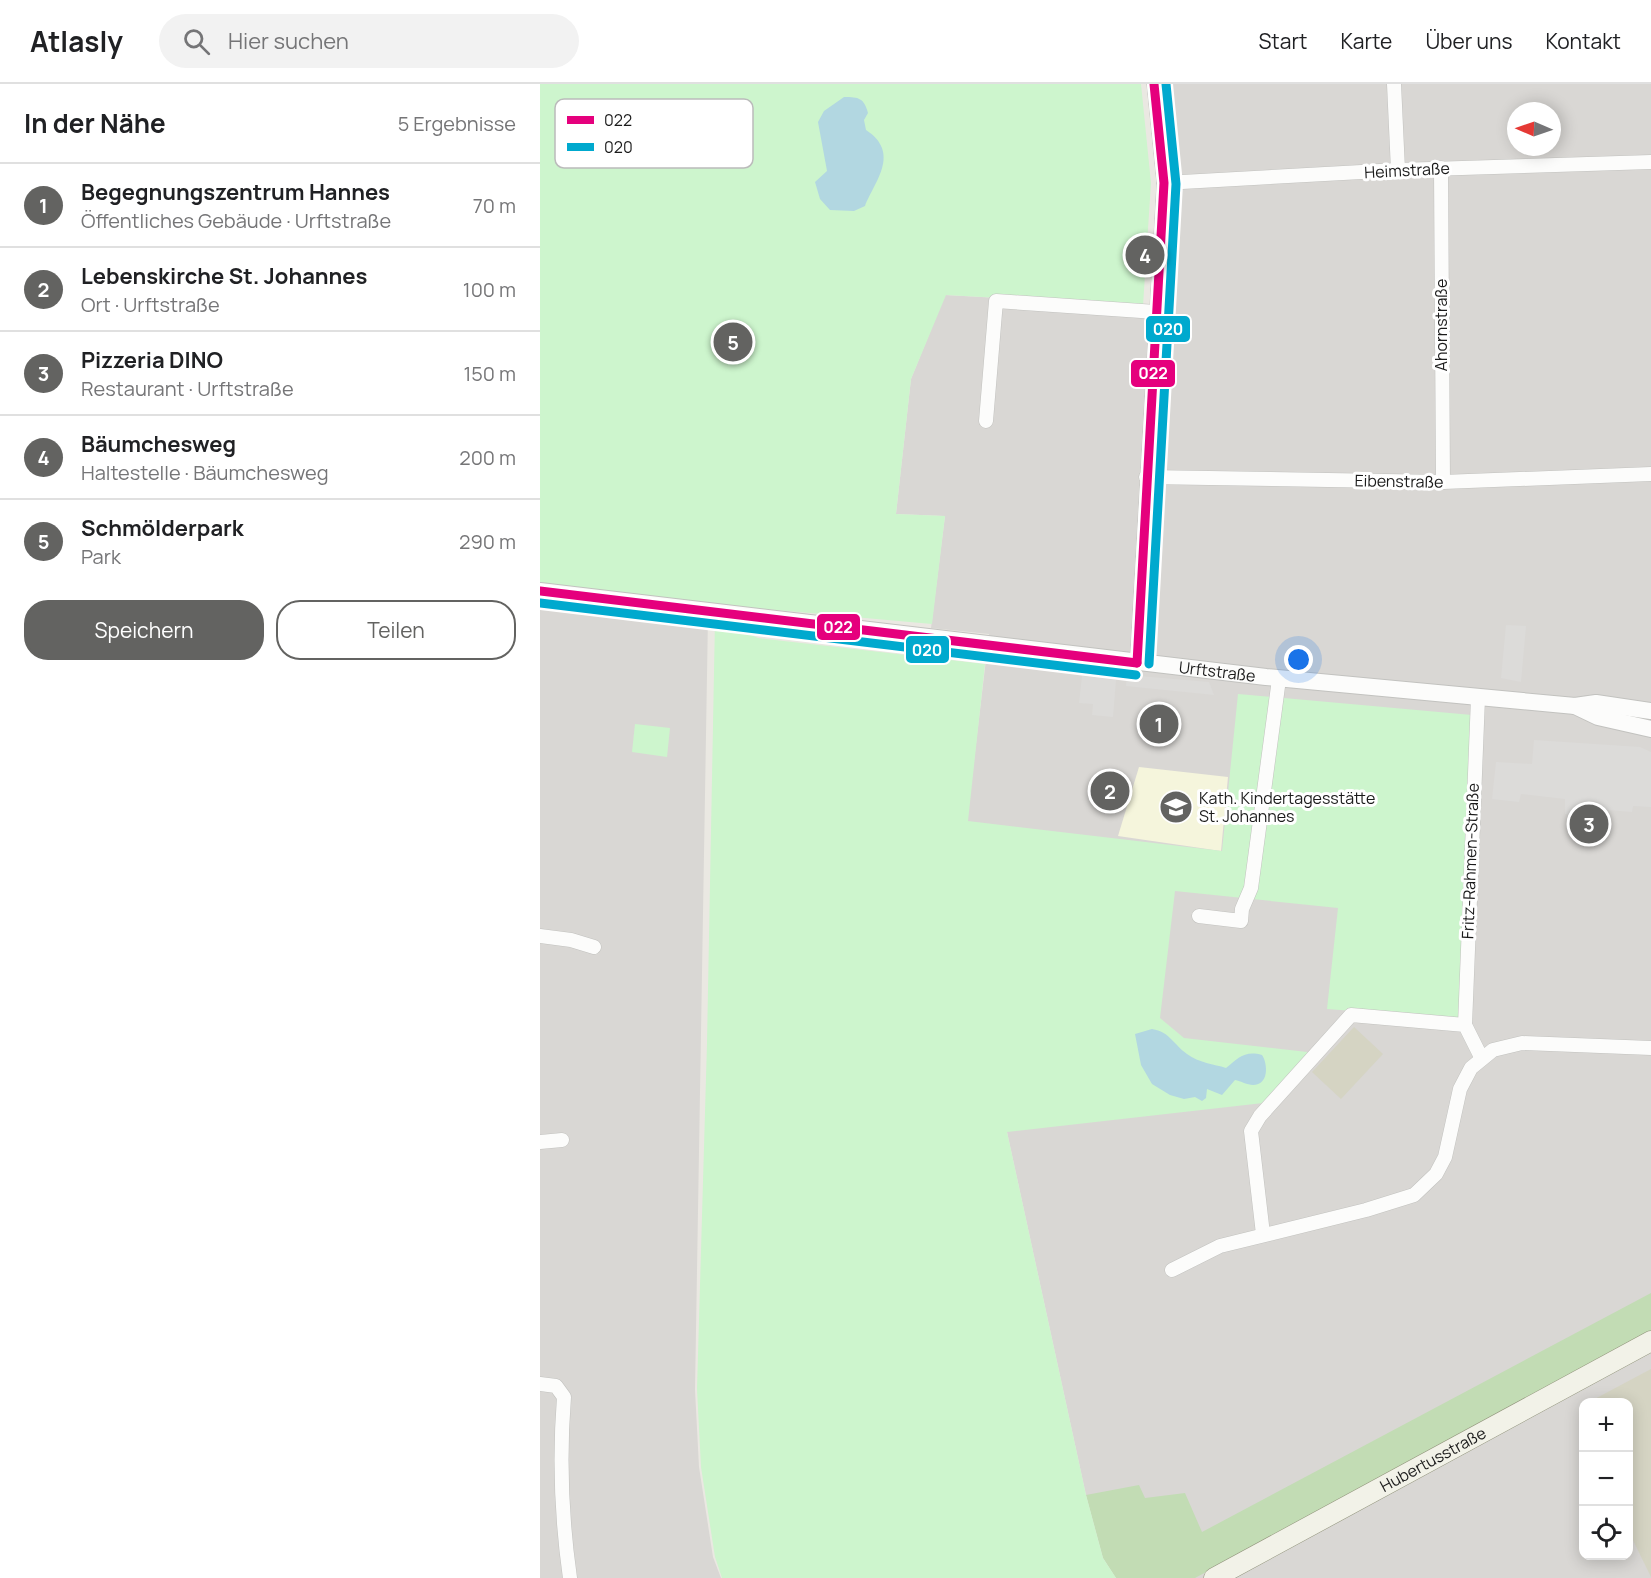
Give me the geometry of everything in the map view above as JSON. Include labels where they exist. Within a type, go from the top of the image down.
[{"type":"main road","name":"Hubertusstraße","points":[[1214,1578],[1234,1573],[1651,1341]]},
{"type":"street","points":[[1137,663],[1164,183],[1154,84]]},
{"type":"street","points":[[1394,84],[1398,170]]},
{"type":"street","name":"Heimstraße","points":[[1164,183],[1441,168],[1651,162]]},
{"type":"street","name":"Ahornstraße","points":[[1441,168],[1443,482]]},
{"type":"street","points":[[986,421],[996,301],[1156,312]]},
{"type":"street","name":"Eibenstraße","points":[[1146,477],[1443,482],[1651,474]]},
{"type":"street","name":"Urftstraße","points":[[540,591],[1280,679],[1575,706],[1596,703],[1651,711]]},
{"type":"street","points":[[1199,916],[1241,921],[1242,909],[1251,888],[1280,679]]},
{"type":"street","name":"Fritz-Rahmen-Straße","points":[[1478,698],[1465,1025],[1481,1057]]},
{"type":"street","name":"Urftstraße","points":[[1575,706],[1598,717],[1651,729]]},
{"type":"street","points":[[540,936],[572,940],[594,947]]},
{"type":"street","points":[[1263,1234],[1251,1131],[1352,1016],[1465,1025]]},
{"type":"street","points":[[1172,1270],[1220,1246],[1366,1210],[1414,1194],[1436,1174],[1444,1157],[1460,1089],[1471,1068],[1481,1057],[1508,1044],[1651,1048]]},
{"type":"street","points":[[540,1142],[562,1140]]},
{"type":"street","points":[[540,1384],[556,1386],[564,1397],[559,1455],[561,1519],[570,1578]]},
{"type":"shaded area","points":[[1166,84],[1651,84],[1651,1578],[1116,1578],[1103,1558],[1086,1495],[1007,1132],[967,820],[989,634],[931,628],[945,516],[896,514],[911,379],[945,295],[1171,307],[1176,170]]},
{"type":"shaded area","points":[[540,598],[708,616],[695,1390],[699,1467],[713,1557],[721,1578],[540,1578]]},
{"type":"shaded area","points":[[1506,625],[1526,626],[1521,682],[1501,678]]},
{"type":"shaded area","points":[[1127,675],[1209,682],[1214,695],[1126,686]]},
{"type":"shaded area","points":[[1082,676],[1116,680],[1113,717],[1092,715],[1093,704],[1079,703]]},
{"type":"shaded area","points":[[1534,740],[1640,747],[1651,752],[1651,807],[1633,806],[1632,812],[1596,809],[1595,816],[1565,814],[1565,799],[1521,794],[1519,802],[1492,799],[1496,762],[1532,764]]},
{"type":"shaded area","name":"Kath. Kindertagesstätte St. Johannes","points":[[1139,767],[1228,777],[1221,851],[1118,836]]},
{"type":"shaded area","points":[[1354,1027],[1383,1054],[1341,1099],[1312,1072]]},
{"type":"shaded area","points":[[1651,1369],[1651,1577],[1633,1540],[1633,1398],[1597,1398]]},
{"type":"green space","points":[[540,84],[1141,84],[1151,183],[1143,306],[946,295],[911,379],[896,514],[945,516],[932,624],[742,607],[540,585]]},
{"type":"green space","points":[[715,619],[758,638],[985,664],[968,821],[1222,851],[1238,694],[1472,715],[1460,1019],[1327,1009],[1338,908],[1175,891],[1160,1018],[1184,1038],[1316,1053],[1272,1102],[1007,1132],[1086,1495],[1103,1558],[1116,1578],[722,1578],[715,1557],[701,1467],[697,1389],[707,1043]]},
{"type":"green space","points":[[635,724],[670,728],[667,757],[632,752]]},
{"type":"green space","points":[[1651,1293],[1651,1334],[1195,1578],[1116,1578],[1103,1558],[1086,1495],[1139,1485],[1145,1498],[1185,1493],[1202,1532]]},
{"type":"water","points":[[844,97],[857,98],[865,104],[868,113],[864,120],[866,130],[882,148],[884,158],[879,177],[865,206],[854,211],[830,210],[820,199],[815,182],[827,171],[818,122],[824,111]]},
{"type":"water","points":[[1152,1029],[1167,1036],[1192,1057],[1226,1068],[1246,1054],[1262,1055],[1266,1068],[1264,1078],[1262,1082],[1253,1085],[1235,1080],[1222,1095],[1207,1089],[1206,1098],[1202,1101],[1195,1097],[1184,1099],[1170,1095],[1152,1084],[1141,1065],[1135,1034]]},
{"type":"transit line","name":"022","points":[[1137,663],[1164,183],[1154,84]]},
{"type":"transit line","name":"020","points":[[1149,664],[1176,184],[1166,84]]},
{"type":"transit line","name":"022","points":[[540,591],[1137,663]]},
{"type":"transit line","name":"020","points":[[540,603],[1136,675]]},
{"type":"place","name":"Bäumchesweg","points":[[1145,255]]},
{"type":"place","name":"Schmölderpark","points":[[733,342]]},
{"type":"place","name":"Begegnungszentrum Hannes","points":[[1159,724]]},
{"type":"place","name":"Lebenskirche St. Johannes","points":[[1110,791]]},
{"type":"place","name":"Kath. Kindertagesstätte St. Johannes","points":[[1176,807]]},
{"type":"place","name":"Pizzeria DINO","points":[[1589,824]]}]
